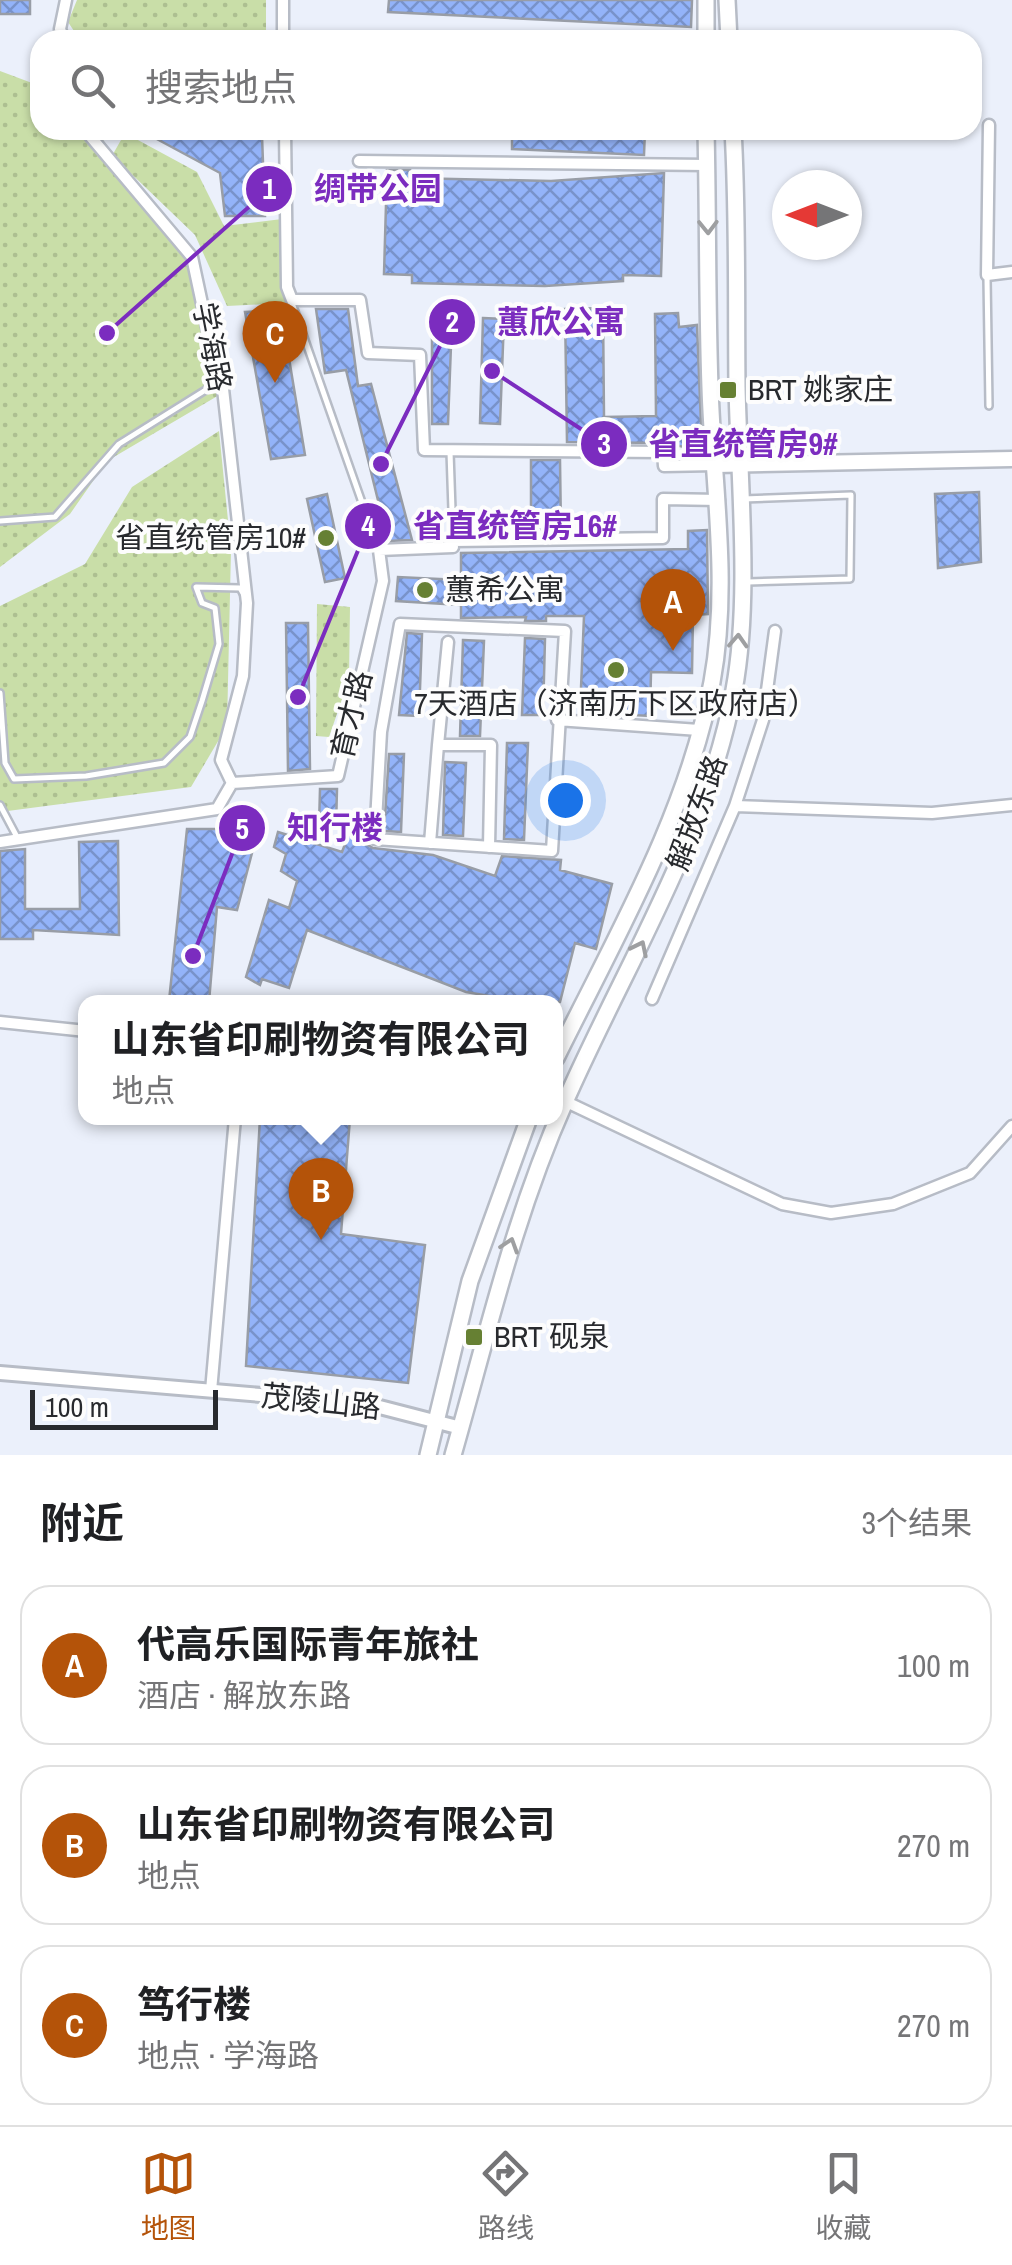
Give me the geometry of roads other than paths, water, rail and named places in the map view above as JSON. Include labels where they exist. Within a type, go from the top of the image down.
[{"type":"main road","points":[[706,0],[706,30]]},
{"type":"main road","points":[[727,0],[728,30]]},
{"type":"main road","name":"解放东路","points":[[563,1044],[638,892],[690,765],[718,642],[720,500],[710,390],[706,140]]},
{"type":"main road","name":"解放东路","points":[[563,1094],[666,895],[707,797],[735,686],[741,465],[734,140]]},
{"type":"main road","points":[[716,465],[1012,459]]},
{"type":"main road","points":[[428,1455],[470,1281],[526,1125]]},
{"type":"main road","name":"解放东路","points":[[453,1455],[497,1286],[552,1125]]},
{"type":"street","points":[[63,30],[61,11],[66,0]]},
{"type":"street","points":[[282,0],[283,30]]},
{"type":"street","points":[[990,125],[987,275],[1012,272]]},
{"type":"street","name":"学海路","points":[[93,140],[192,257],[216,369],[222,380],[247,602],[243,676],[221,760],[232,783]]},
{"type":"street","name":"育才路","points":[[284,140],[287,287],[292,300]]},
{"type":"street","points":[[360,161],[707,166]]},
{"type":"street","points":[[292,300],[360,300],[368,353],[420,355],[424,450],[663,452],[664,466],[716,465]]},
{"type":"street","points":[[379,550],[662,538],[663,499],[720,500]]},
{"type":"street","name":"育才路","points":[[232,783],[338,776],[383,580],[379,550]]},
{"type":"street","points":[[400,624],[565,631],[557,720],[552,851],[375,840],[382,732],[400,624]]},
{"type":"street","points":[[652,999],[735,806],[763,720],[775,632]]},
{"type":"street","points":[[430,843],[448,642]]},
{"type":"street","points":[[557,720],[699,730]]},
{"type":"street","points":[[438,745],[491,745],[488,847]]},
{"type":"street","points":[[0,842],[218,809],[232,783]]},
{"type":"street","points":[[735,806],[932,813],[1012,805]]},
{"type":"street","points":[[0,1022],[78,1029]]},
{"type":"street","points":[[563,1101],[782,1204],[831,1213],[894,1204],[970,1173],[1012,1126]]},
{"type":"street","points":[[211,1391],[234,1125]]},
{"type":"street","name":"茂陵山路","points":[[0,1374],[368,1404],[461,1428]]},
{"type":"lane","points":[[987,275],[989,406]]},
{"type":"lane","name":"育才路","points":[[292,300],[379,550]]},
{"type":"lane","points":[[0,521],[55,517],[120,444],[222,380]]},
{"type":"lane","points":[[450,452],[453,544]]},
{"type":"lane","points":[[740,582],[850,579],[851,495],[741,499]]},
{"type":"lane","points":[[0,693],[4,763],[14,778],[86,776],[164,763],[190,736],[219,644],[215,608],[202,603],[196,587],[240,588],[247,602]]},
{"type":"lane","points":[[0,806],[18,839]]},
{"type":"place","name":"绸带公园","points":[[107,333]]},
{"type":"place","name":"省直统管房9#","points":[[492,371]]},
{"type":"place","name":"笃行楼","points":[[275,383]]},
{"type":"place","name":"BRT 姚家庄","points":[[728,390]]},
{"type":"place","name":"蕙欣公寓","points":[[381,464]]},
{"type":"place","name":"省直统管房10#","points":[[326,538]]},
{"type":"place","name":"蕙希公寓","points":[[425,590]]},
{"type":"place","name":"代高乐国际青年旅社","points":[[673,651]]},
{"type":"place","name":"7天酒店（济南历下区政府店）","points":[[616,670]]},
{"type":"place","name":"省直统管房16#","points":[[298,697]]},
{"type":"place","name":"知行楼","points":[[193,956]]},
{"type":"place","name":"山东省印刷物资有限公司","points":[[321,1240]]},
{"type":"place","name":"BRT 砚泉","points":[[474,1337]]}]
